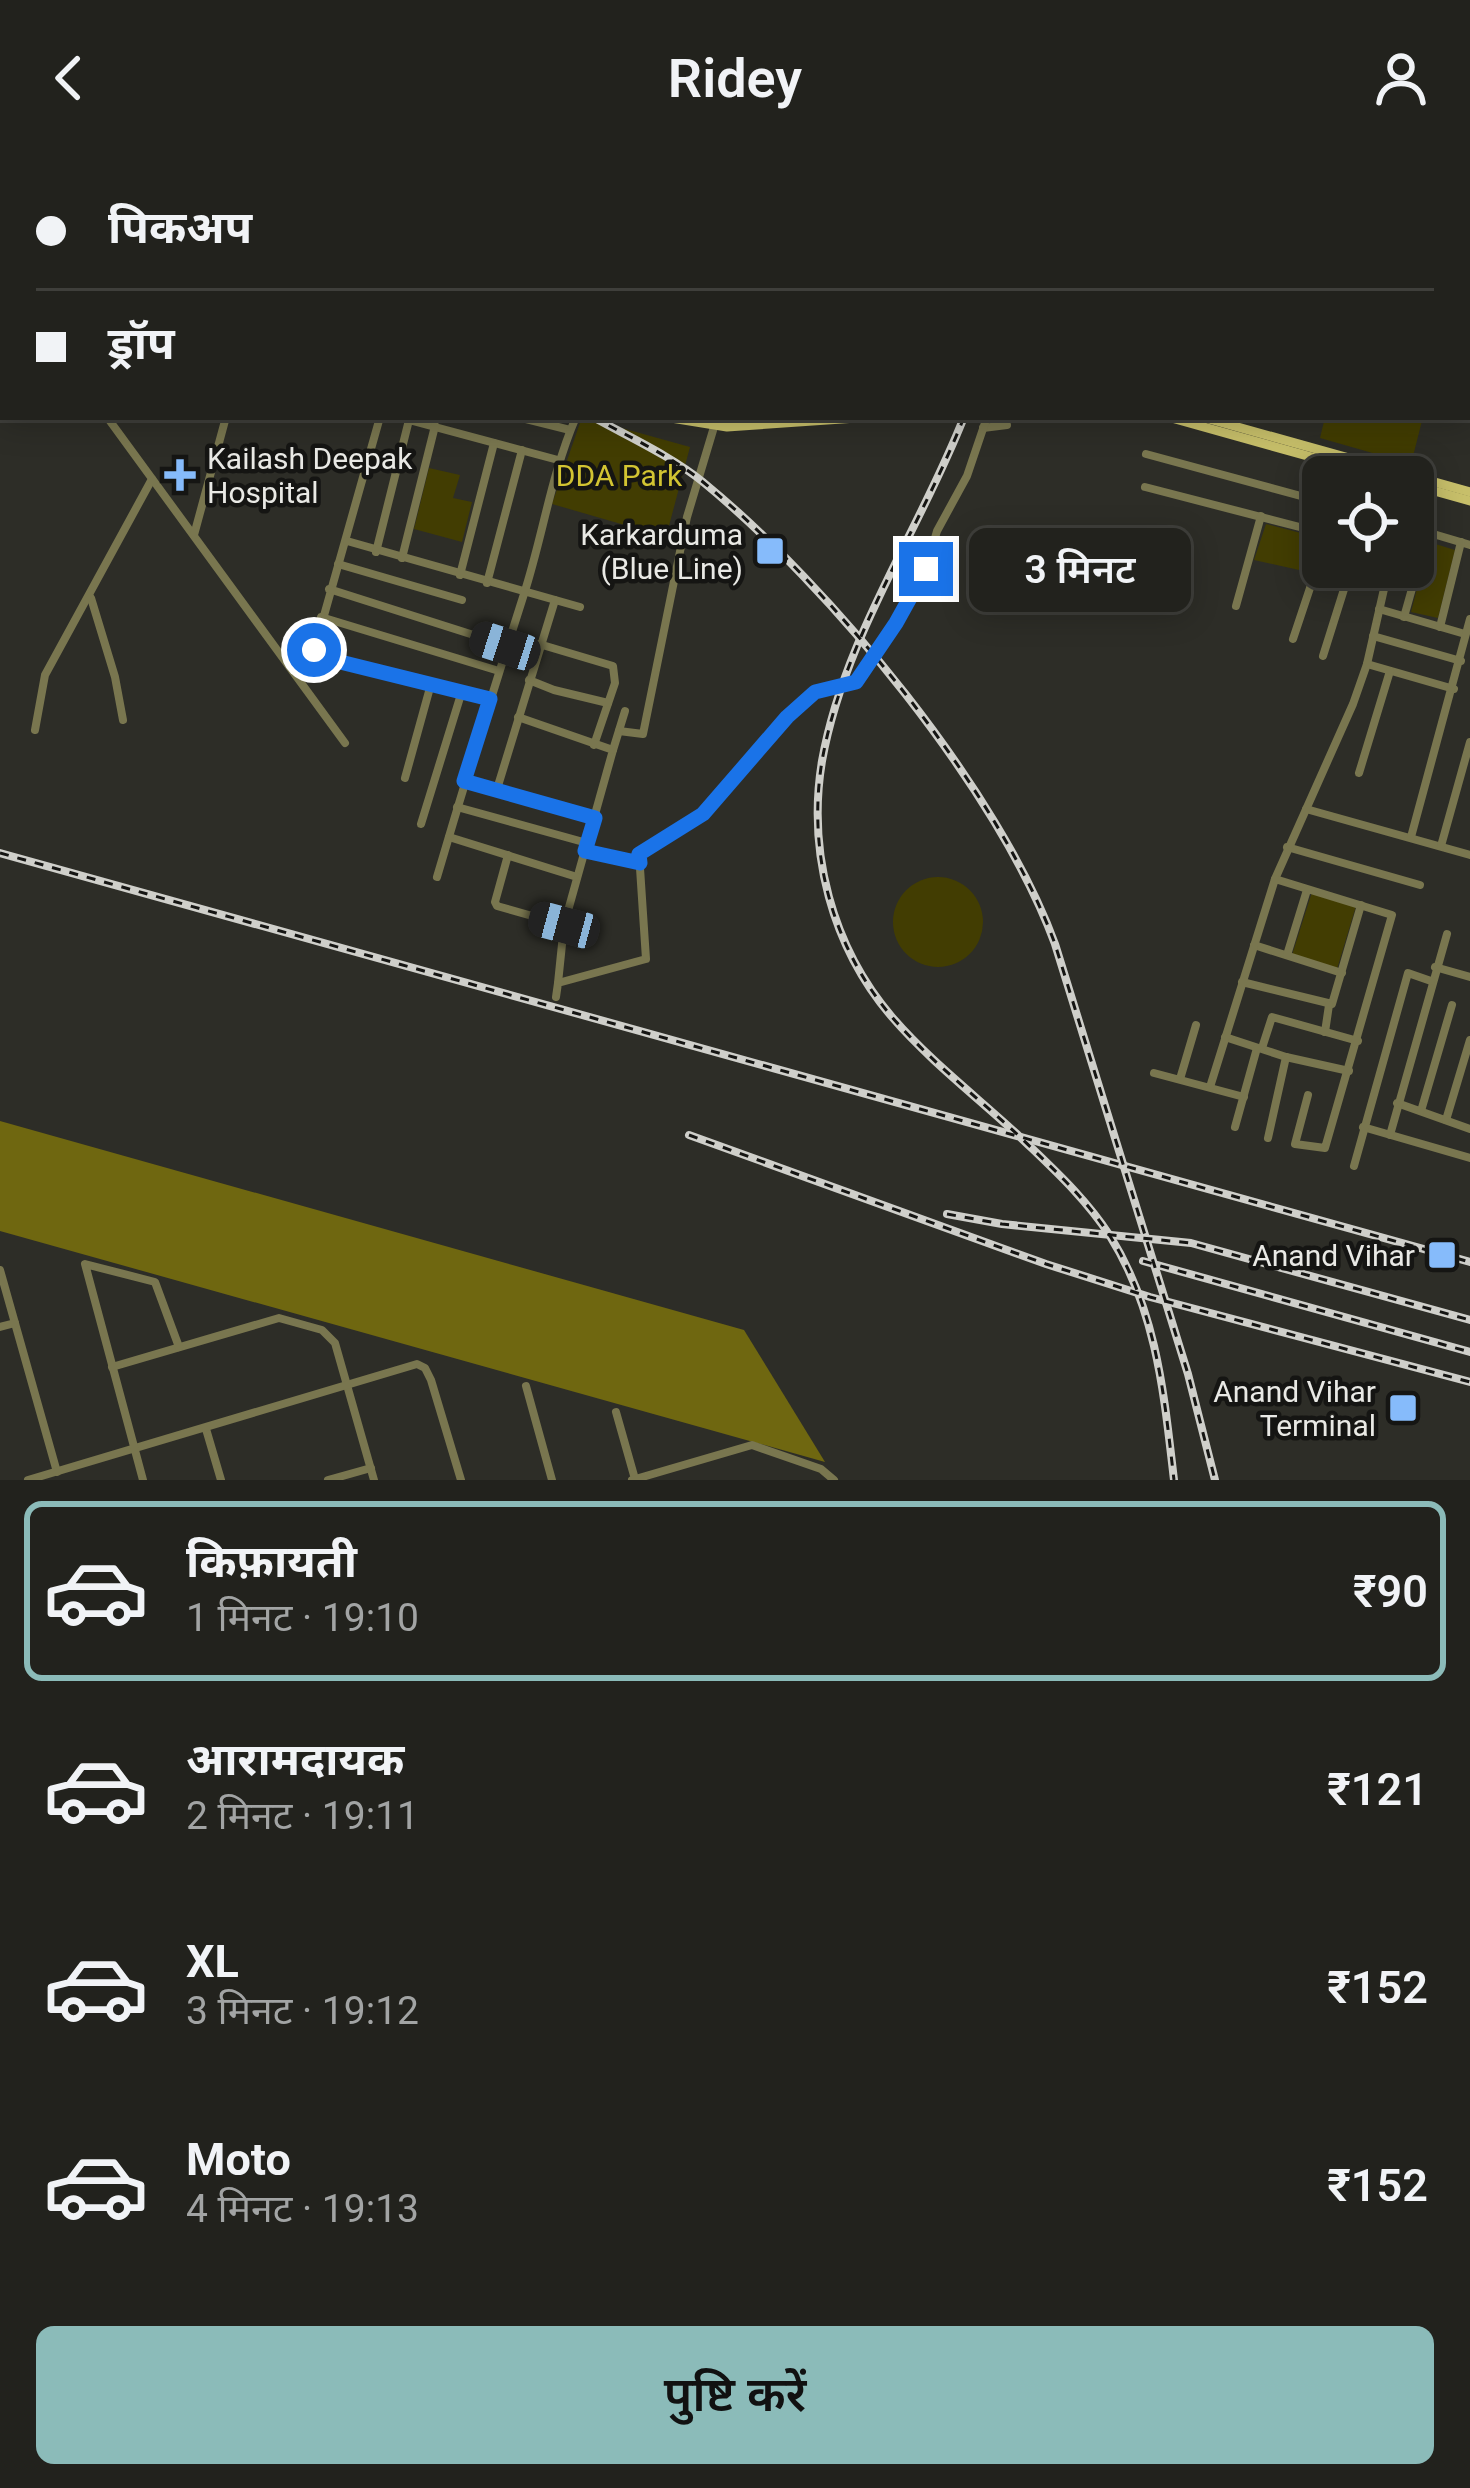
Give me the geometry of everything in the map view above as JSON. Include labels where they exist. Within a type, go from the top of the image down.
[{"type":"main road","points":[[716,421],[760,427],[838,420]]},
{"type":"main road","points":[[1179,420],[1308,456]]},
{"type":"main road","points":[[1212,420],[1332,456]]},
{"type":"main road","points":[[1434,486],[1470,497]]},
{"type":"street","points":[[108,420],[344,743]]},
{"type":"street","points":[[194,537],[225,420]]},
{"type":"street","points":[[379,420],[347,541],[312,646],[320,657],[490,699]]},
{"type":"street","points":[[530,420],[570,430]]},
{"type":"street","points":[[437,877],[524,593],[558,460],[575,420]]},
{"type":"street","points":[[558,983],[646,959],[639,854],[703,814],[787,717],[815,692],[856,682],[926,569],[937,531],[967,476],[986,420]]},
{"type":"street","points":[[376,552],[407,421],[558,460]]},
{"type":"street","points":[[619,731],[643,734],[686,517],[716,421]]},
{"type":"street","points":[[983,428],[1006,425]]},
{"type":"street","points":[[402,559],[435,426]]},
{"type":"street","points":[[460,575],[494,443]]},
{"type":"street","points":[[487,583],[522,450]]},
{"type":"street","points":[[1146,454],[1302,496]]},
{"type":"street","points":[[35,730],[45,675],[152,479]]},
{"type":"street","points":[[1145,487],[1302,526]]},
{"type":"street","points":[[1236,606],[1262,516]]},
{"type":"street","points":[[1434,534],[1466,543],[1440,627]]},
{"type":"street","points":[[347,541],[580,607]]},
{"type":"street","points":[[338,564],[463,600]]},
{"type":"street","points":[[1293,639],[1310,588]]},
{"type":"street","points":[[1323,656],[1344,588]]},
{"type":"street","points":[[1210,1088],[1275,879],[1367,664],[1384,588]]},
{"type":"street","points":[[1404,617],[1412,588]]},
{"type":"street","points":[[329,589],[505,646]]},
{"type":"street","points":[[91,597],[123,720]]},
{"type":"street","points":[[497,789],[555,600]]},
{"type":"street","points":[[1379,609],[1465,634]]},
{"type":"street","points":[[321,617],[499,670]]},
{"type":"street","points":[[1411,838],[1470,620]]},
{"type":"street","points":[[1373,636],[1461,661]]},
{"type":"street","points":[[539,644],[613,667],[615,683],[594,745]]},
{"type":"street","points":[[1367,664],[1454,689]]},
{"type":"street","points":[[1359,773],[1390,670]]},
{"type":"street","points":[[529,680],[608,703]]},
{"type":"street","points":[[406,778],[431,684]]},
{"type":"street","points":[[421,824],[462,691]]},
{"type":"street","points":[[556,997],[564,925],[625,710]]},
{"type":"street","points":[[518,717],[614,749]]},
{"type":"street","points":[[1441,846],[1470,742]]},
{"type":"street","points":[[464,781],[595,818]]},
{"type":"street","points":[[457,808],[640,863]]},
{"type":"street","points":[[1306,809],[1470,855]]},
{"type":"street","points":[[449,838],[577,878]]},
{"type":"street","points":[[1288,847],[1420,885]]},
{"type":"street","points":[[508,855],[497,906],[564,925]]},
{"type":"street","points":[[1275,879],[1392,916],[1325,1148],[1295,1144],[1308,1095]]},
{"type":"street","points":[[1287,955],[1307,890]]},
{"type":"street","points":[[1325,1032],[1361,905]]},
{"type":"street","points":[[1390,1135],[1447,934]]},
{"type":"street","points":[[1254,945],[1342,973]]},
{"type":"street","points":[[1435,967],[1470,977]]},
{"type":"street","points":[[1354,1166],[1408,973],[1431,981]]},
{"type":"street","points":[[1241,982],[1329,1005]]},
{"type":"street","points":[[1421,1112],[1452,1005]]},
{"type":"street","points":[[1235,1127],[1272,1017],[1358,1041]]},
{"type":"street","points":[[1180,1079],[1196,1025]]},
{"type":"street","points":[[1225,1037],[1349,1071]]},
{"type":"street","points":[[1445,1120],[1465,1073],[1470,1040]]},
{"type":"street","points":[[1268,1138],[1286,1057]]},
{"type":"street","points":[[1154,1073],[1244,1097]]},
{"type":"street","points":[[1396,1103],[1470,1129]]},
{"type":"street","points":[[1363,1127],[1470,1158]]},
{"type":"street","points":[[142,1480],[84,1267],[87,1263],[155,1282],[178,1347]]},
{"type":"street","points":[[0,1270],[57,1472]]},
{"type":"street","points":[[112,1367],[279,1318],[322,1330],[335,1343],[374,1480]]},
{"type":"street","points":[[0,1327],[15,1323]]},
{"type":"street","points":[[28,1480],[417,1364],[425,1368],[461,1480]]},
{"type":"street","points":[[526,1386],[552,1480]]},
{"type":"street","points":[[616,1412],[634,1480],[670,1475],[752,1445],[821,1468],[835,1480]]},
{"type":"street","points":[[206,1429],[221,1480]]},
{"type":"street","points":[[330,1480],[371,1468]]},
{"type":"green space","name":"DDA Park","points":[[581,420],[690,447],[666,537],[552,504]]},
{"type":"green space","points":[[1324,420],[1422,420],[1413,456],[1383,456],[1320,438]]},
{"type":"green space","points":[[429,468],[460,475],[453,498],[472,502],[462,542],[414,529]]},
{"type":"green space","points":[[1266,524],[1302,533],[1302,571],[1254,560]]},
{"type":"green space","points":[[1434,544],[1455,550],[1438,618],[1411,612],[1417,588],[1434,588]]},
{"type":"green space","points":[[938,877],[955,880],[970,890],[980,905],[980,939],[970,954],[955,964],[938,967],[921,964],[906,954],[896,939],[893,922],[896,905],[906,890],[921,880]]},
{"type":"green space","points":[[1312,892],[1356,906],[1337,969],[1292,955]]},
{"type":"shaded area","points":[[0,1121],[744,1330],[825,1462],[0,1231]]},
{"type":"railway","points":[[599,420],[703,482],[804,576],[906,694],[994,821],[1055,944],[1188,1374],[1215,1480]]},
{"type":"railway","points":[[963,420],[865,628],[833,715],[818,795],[822,864],[840,929],[871,990],[937,1063],[1055,1171],[1110,1236],[1148,1324],[1162,1385],[1174,1480]]},
{"type":"railway","points":[[0,853],[1470,1262]]},
{"type":"railway","points":[[689,1135],[1150,1297],[1470,1382]]},
{"type":"railway","points":[[947,1214],[1191,1243],[1470,1320]]},
{"type":"railway","points":[[1143,1261],[1470,1352]]},
{"type":"place","name":"Kailash Deepak Hospital","points":[[180,475]]},
{"type":"place","name":"Karkarduma (Blue Line)","points":[[770,551]]},
{"type":"place","name":"Anand Vihar","points":[[1442,1255]]},
{"type":"place","name":"Anand Vihar Terminal","points":[[1403,1408]]},
{"type":"route","points":[[314,650],[320,657],[490,699],[464,781],[595,818],[585,851],[640,863],[639,854],[703,814],[787,717],[815,692],[856,682],[926,569]]}]
